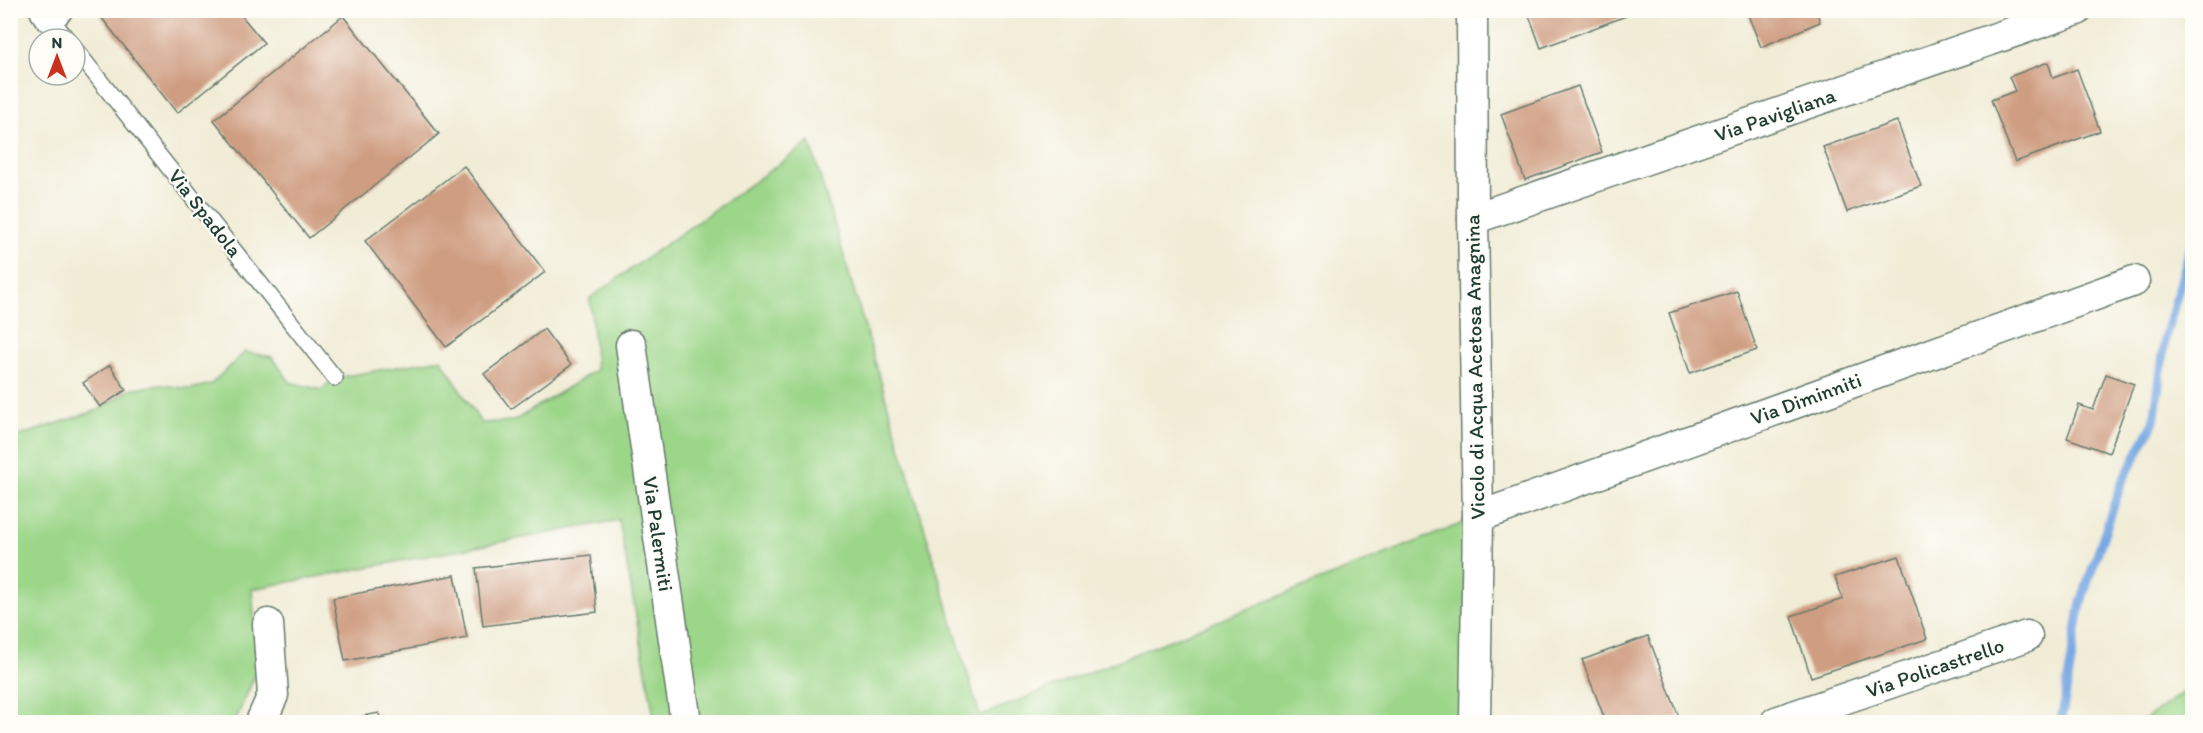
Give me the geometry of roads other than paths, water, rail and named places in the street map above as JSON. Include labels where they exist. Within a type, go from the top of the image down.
[{"type":"street","name":"Vicolo di Acqua Acetosa Anagnina","points":[[1472,10],[1478,517],[1475,723]]},
{"type":"street","name":"Via Pavigliana","points":[[1473,219],[2077,10]]},
{"type":"street","name":"Via Diminniti","points":[[1478,517],[2134,281]]},
{"type":"street","name":"Via Palermiti","points":[[631,345],[686,723]]},
{"type":"street","points":[[261,723],[273,695],[268,624]]},
{"type":"street","name":"Via Policastrello","points":[[1776,723],[2027,636]]},
{"type":"lane","name":"Via Spadola","points":[[87,64],[335,378]]},
{"type":"waterway","points":[[2061,722],[2081,602],[2121,484],[2154,422],[2165,339],[2192,241]]}]
